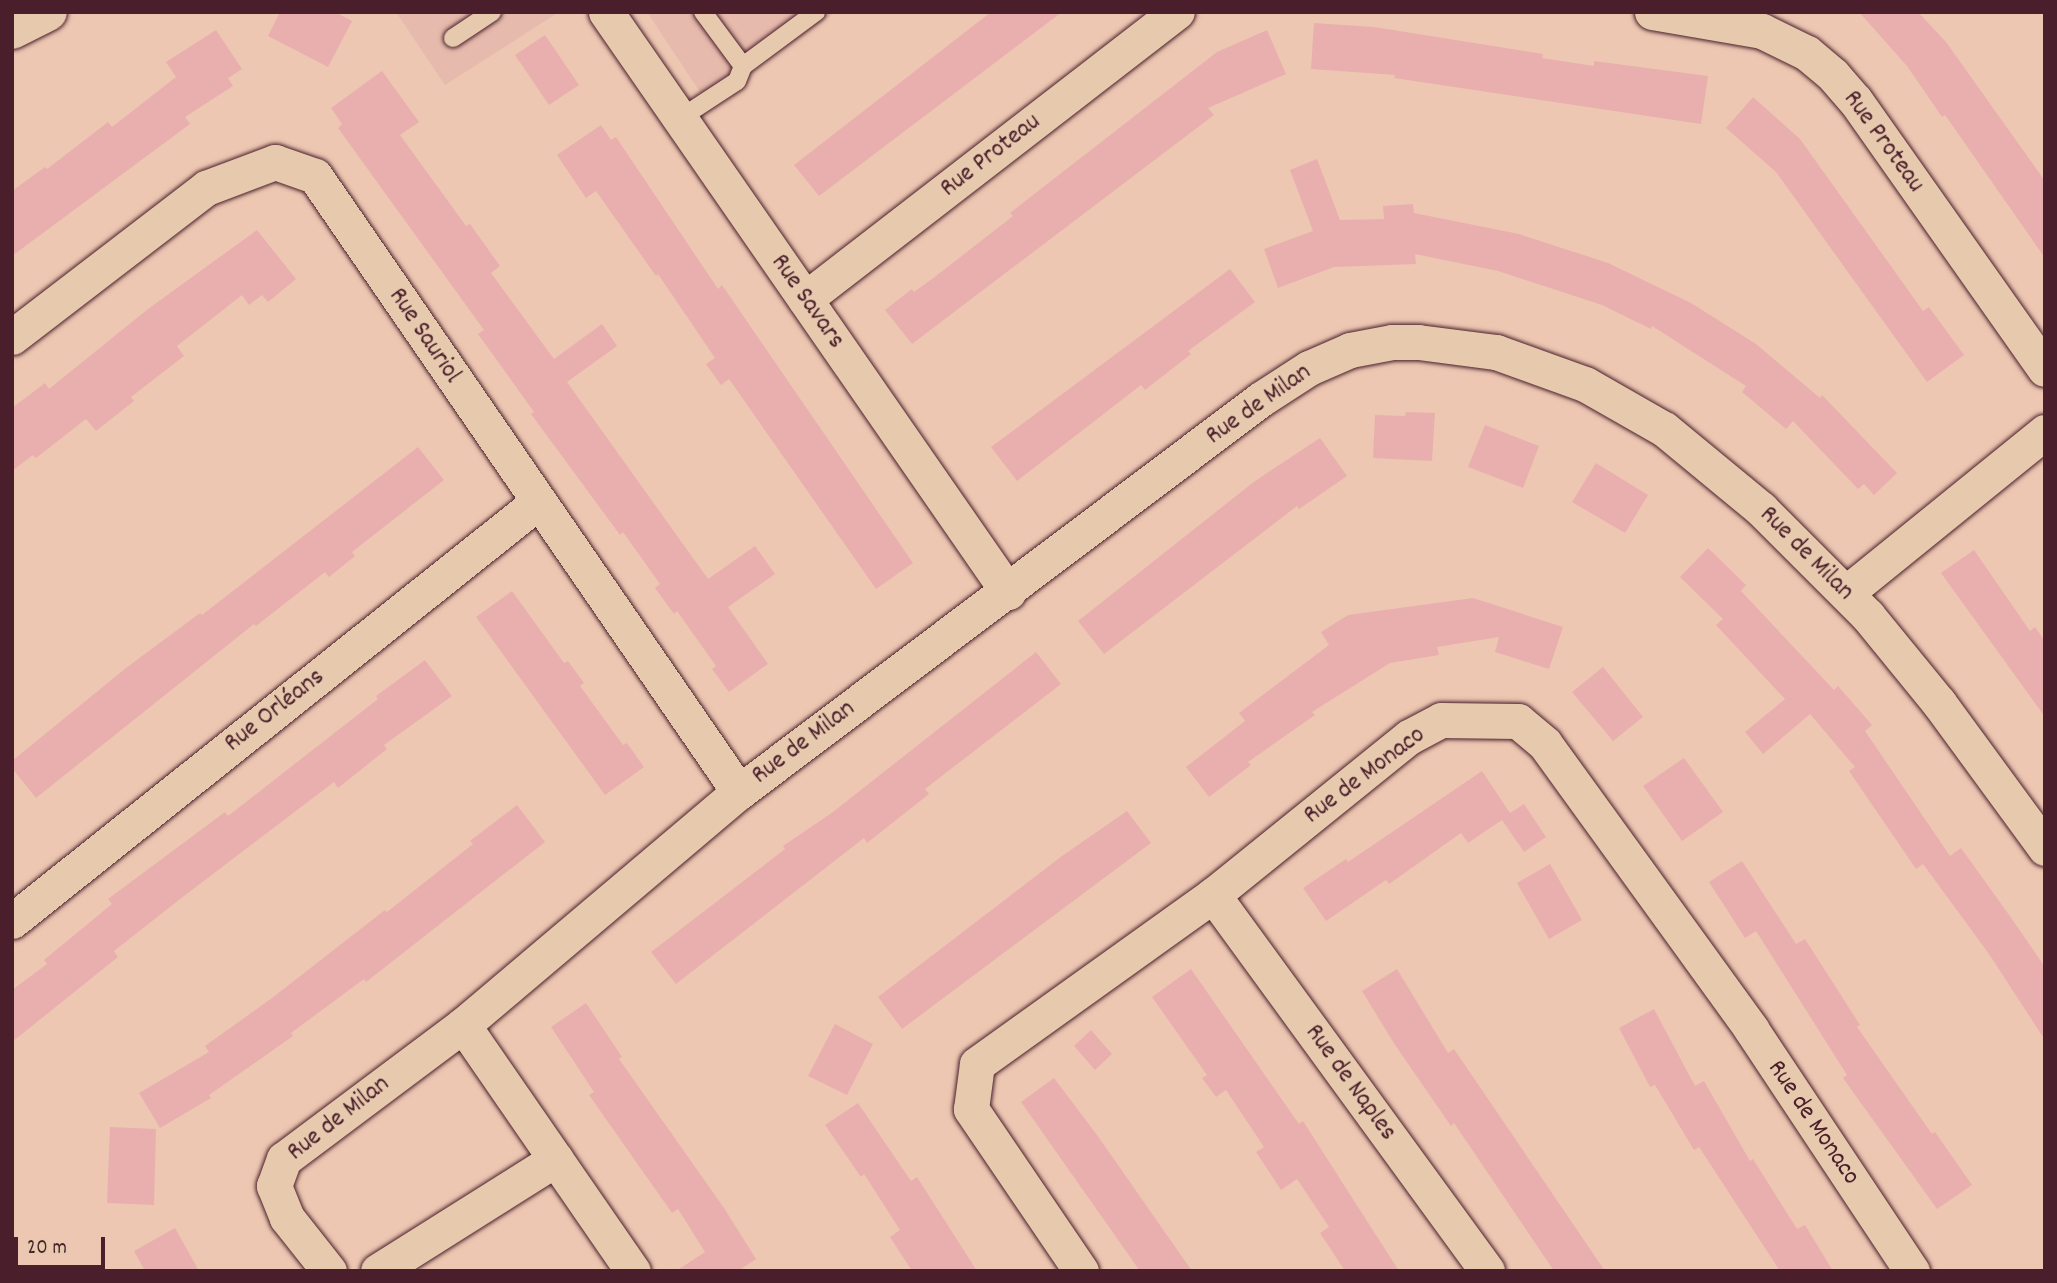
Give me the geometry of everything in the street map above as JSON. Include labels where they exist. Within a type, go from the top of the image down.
[{"type":"street","points":[[12,30],[48,12]]},
{"type":"street","name":"Rue Savars","points":[[606,12],[1008,592]]},
{"type":"street","name":"Rue Proteau","points":[[806,299],[1177,12]]},
{"type":"street","name":"Rue Proteau","points":[[1652,12],[1762,31],[1800,49],[1833,75],[1859,107],[2045,369]]},
{"type":"street","name":"Rue Sauriol","points":[[12,337],[206,188],[275,162],[315,176],[739,792]]},
{"type":"street","name":"Rue de Milan","points":[[329,1271],[287,1218],[274,1186],[284,1159],[463,1025],[739,792],[1289,379],[1350,350],[1392,342],[1418,342],[1469,346],[1521,359],[1585,384],[1640,413],[1686,444],[1731,481],[1846,593],[1918,675],[2045,848]]},
{"type":"street","points":[[1846,593],[2045,432]]},
{"type":"street","name":"Rue Orléans","points":[[12,921],[538,502]]},
{"type":"street","name":"Rue de Monaco","points":[[1080,1271],[971,1109],[977,1063],[1213,895],[1409,737],[1441,720],[1518,721],[1545,744],[1751,1029],[1912,1271]]},
{"type":"street","name":"Rue de Naples","points":[[1213,895],[1487,1271]]},
{"type":"street","points":[[463,1025],[633,1271]]},
{"type":"street","points":[[378,1271],[555,1159]]},
{"type":"lane","points":[[453,38],[492,12]]},
{"type":"lane","points":[[703,12],[743,65]]},
{"type":"lane","points":[[679,119],[737,81],[743,65],[816,12]]},
{"type":"shaded area","points":[[396,12],[559,12],[445,85]]},
{"type":"shaded area","points":[[647,12],[836,12],[706,101]]},
{"type":"building","points":[[280,12],[335,12],[352,21],[328,67],[268,36]]},
{"type":"building","points":[[991,12],[1062,12],[819,196],[794,165]]},
{"type":"building","points":[[1859,12],[1918,12],[1946,42],[2045,181],[2045,258],[1945,115],[1942,117],[1907,66]]},
{"type":"building","points":[[1314,23],[1374,27],[1543,54],[1542,58],[1594,66],[1594,61],[1708,76],[1701,124],[1394,78],[1395,75],[1311,69]]},
{"type":"building","points":[[216,30],[242,69],[228,78],[233,86],[185,117],[190,124],[12,256],[12,191],[45,167],[47,169],[108,122],[112,127],[176,77],[166,62]]},
{"type":"building","points":[[1267,30],[1286,74],[1208,108],[1214,115],[912,344],[885,310],[912,289],[914,292],[936,276],[1013,216],[1010,213],[1217,52]]},
{"type":"building","points":[[545,35],[579,85],[549,105],[515,55]]},
{"type":"building","points":[[382,71],[419,122],[400,135],[466,226],[470,224],[500,266],[491,273],[554,359],[602,324],[617,346],[567,382],[708,579],[755,546],[775,574],[728,607],[768,664],[729,692],[712,669],[716,666],[677,611],[674,614],[655,588],[660,584],[623,532],[620,535],[531,414],[534,412],[478,334],[484,330],[338,128],[342,124],[331,108]]},
{"type":"building","points":[[1753,97],[1800,139],[1923,311],[1929,307],[1964,355],[1927,382],[1776,172],[1726,128]]},
{"type":"building","points":[[601,125],[611,140],[616,137],[718,289],[722,285],[913,563],[876,589],[729,379],[721,385],[706,364],[715,358],[658,274],[656,276],[596,191],[586,198],[557,155]]},
{"type":"building","points":[[1317,159],[1340,220],[1384,219],[1383,206],[1413,204],[1414,213],[1519,234],[1608,263],[1691,303],[1756,344],[1820,398],[1822,395],[1897,473],[1874,495],[1864,484],[1858,489],[1793,421],[1786,429],[1742,392],[1746,386],[1652,326],[1651,329],[1602,305],[1498,271],[1415,254],[1416,264],[1334,267],[1278,288],[1264,249],[1313,231],[1290,170]]},
{"type":"building","points":[[257,230],[296,279],[268,302],[262,295],[249,305],[242,295],[177,346],[184,356],[131,397],[134,401],[96,431],[86,419],[36,458],[33,455],[12,471],[12,408],[45,383],[49,389],[148,309]]},
{"type":"building","points":[[1230,269],[1255,302],[1188,351],[1191,354],[1145,390],[1141,385],[1017,481],[991,447]]},
{"type":"building","points":[[1406,412],[1435,413],[1432,461],[1373,458],[1375,415],[1405,416]]},
{"type":"building","points":[[1485,425],[1539,446],[1523,488],[1468,467]]},
{"type":"building","points":[[1320,438],[1347,476],[1299,509],[1297,506],[1104,654],[1078,621],[1255,481]]},
{"type":"building","points":[[418,447],[444,480],[352,552],[355,556],[329,577],[325,572],[256,626],[254,624],[36,798],[12,768],[12,761],[126,668],[200,613],[202,615]]},
{"type":"building","points":[[1596,463],[1648,495],[1625,533],[1572,502]]},
{"type":"building","points":[[1708,548],[1746,585],[1741,591],[1834,690],[1838,686],[1872,725],[1865,731],[1950,856],[1961,848],[2045,967],[2045,1040],[1989,954],[1923,864],[1916,869],[1849,771],[1855,767],[1810,714],[1763,754],[1745,732],[1785,699],[1716,625],[1723,619],[1680,577]]},
{"type":"building","points":[[1974,550],[2030,631],[2035,627],[2045,641],[2045,717],[1941,573]]},
{"type":"building","points":[[512,591],[564,663],[568,661],[584,683],[580,686],[623,745],[627,743],[644,767],[605,795],[476,617]]},
{"type":"building","points":[[1473,598],[1563,627],[1549,669],[1495,652],[1499,637],[1437,647],[1439,655],[1390,663],[1312,712],[1315,715],[1248,762],[1251,765],[1209,797],[1186,767],[1245,721],[1239,713],[1329,645],[1321,632],[1348,615]]},
{"type":"building","points":[[1036,652],[1061,684],[925,789],[929,794],[867,843],[864,838],[676,984],[651,952],[785,849],[783,846],[833,812]]},
{"type":"building","points":[[425,660],[452,696],[384,745],[387,749],[338,788],[334,782],[114,951],[118,957],[12,1042],[12,990],[47,964],[44,960],[112,904],[108,899],[225,812],[228,816],[378,699],[376,696]]},
{"type":"building","points":[[1603,667],[1643,717],[1613,741],[1572,692]]},
{"type":"building","points":[[1684,758],[1723,812],[1682,841],[1643,786]]},
{"type":"building","points":[[1482,771],[1510,813],[1524,804],[1546,837],[1524,852],[1502,820],[1468,843],[1461,833],[1389,884],[1386,880],[1326,921],[1303,888],[1346,859],[1348,862]]},
{"type":"building","points":[[517,805],[545,842],[366,982],[364,979],[291,1033],[293,1036],[209,1095],[211,1098],[160,1128],[139,1093],[209,1052],[205,1046],[385,910],[387,912],[473,844],[470,841]]},
{"type":"building","points":[[1127,811],[1151,843],[902,1029],[878,997],[1062,856]]},
{"type":"building","points":[[1742,861],[1796,944],[1805,939],[1860,1025],[1857,1027],[1932,1134],[1935,1132],[1972,1185],[1937,1209],[1843,1078],[1847,1075],[1756,931],[1745,938],[1709,882]]},
{"type":"building","points":[[1550,864],[1582,920],[1549,939],[1517,883]]},
{"type":"building","points":[[1191,969],[1299,1124],[1303,1121],[1399,1271],[1345,1271],[1320,1233],[1329,1227],[1297,1179],[1281,1190],[1256,1152],[1264,1147],[1226,1090],[1216,1097],[1202,1078],[1207,1075],[1152,997]]},
{"type":"building","points":[[1397,969],[1448,1053],[1454,1049],[1605,1271],[1554,1271],[1454,1123],[1451,1126],[1395,1045],[1362,991]]},
{"type":"building","points":[[586,1003],[622,1057],[619,1059],[724,1208],[756,1259],[738,1271],[676,1271],[705,1252],[678,1209],[672,1213],[589,1095],[594,1092],[551,1027]]},
{"type":"building","points":[[1654,1009],[1695,1086],[1704,1081],[1750,1161],[1753,1159],[1797,1229],[1805,1225],[1833,1271],[1780,1271],[1699,1147],[1694,1150],[1655,1085],[1650,1087],[1619,1028]]},
{"type":"building","points":[[835,1024],[873,1044],[847,1095],[808,1076]]},
{"type":"building","points":[[1091,1030],[1112,1054],[1095,1070],[1074,1046]]},
{"type":"building","points":[[1054,1078],[1192,1271],[1140,1271],[1021,1102]]},
{"type":"building","points":[[858,1103],[911,1181],[917,1177],[977,1271],[912,1271],[890,1237],[900,1230],[864,1174],[861,1177],[825,1125]]},
{"type":"building","points":[[110,1127],[156,1129],[154,1205],[107,1203]]},
{"type":"building","points":[[175,1228],[199,1271],[145,1271],[134,1251]]}]
